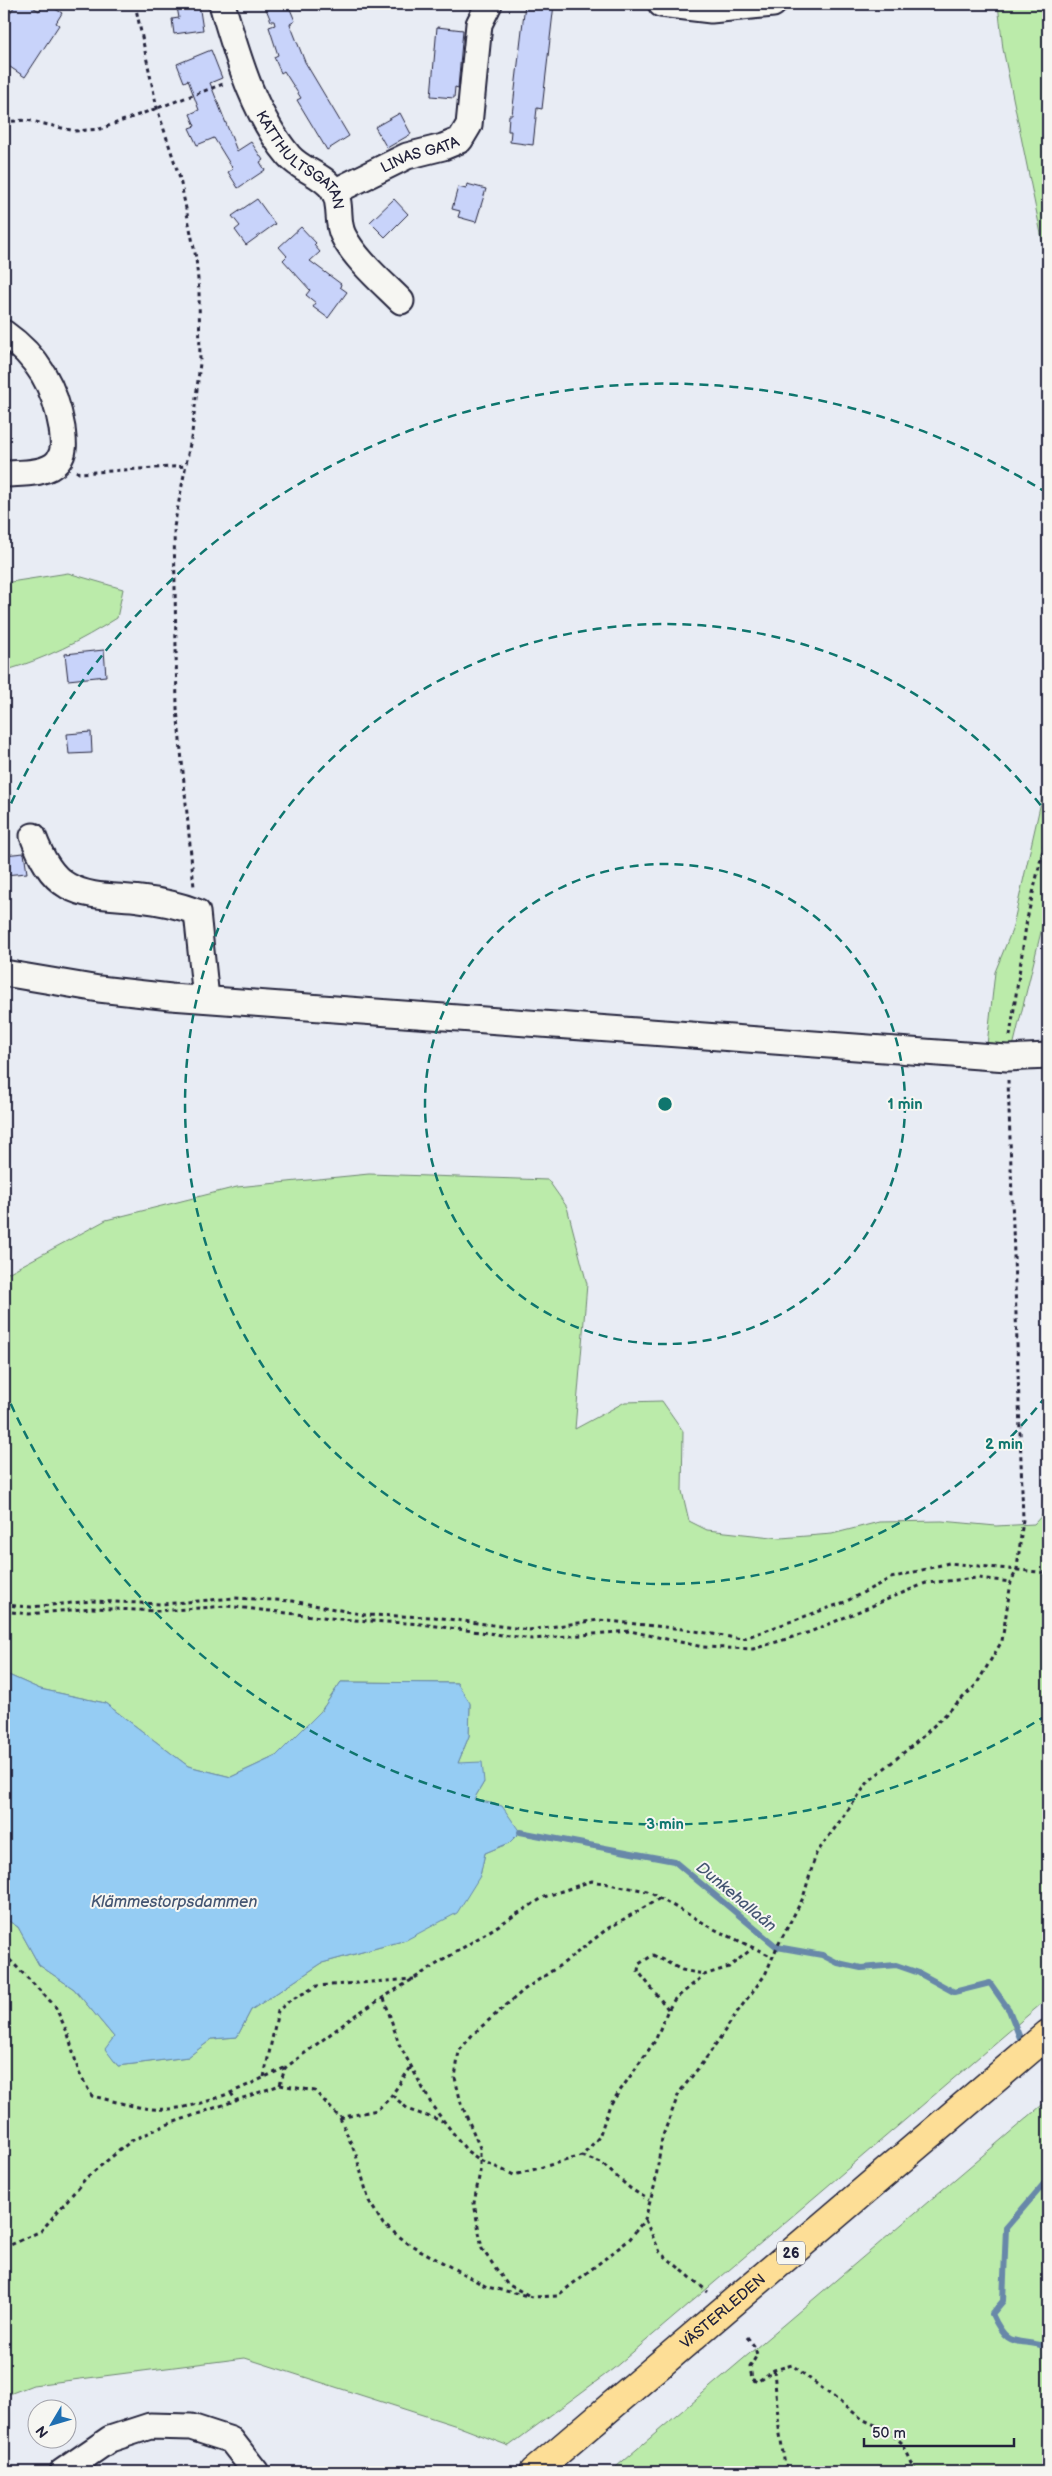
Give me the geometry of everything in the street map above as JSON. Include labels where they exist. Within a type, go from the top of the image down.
[{"type":"highway","name":"VÄSTERLEDEN","points":[[534,2472],[1048,2034]]},
{"type":"highway","name":"VÄSTERLEDEN","points":[[558,2472],[1048,2052]]},
{"type":"street","name":"KATTHULTSGATAN","points":[[222,4],[243,76],[278,140],[290,157],[300,166],[324,180],[334,192],[338,205],[338,222],[343,236],[401,301]]},
{"type":"street","name":"LINAS GATA","points":[[334,192],[407,156],[460,140],[469,126],[479,24],[489,4]]},
{"type":"street","points":[[661,4],[686,8],[773,4]]},
{"type":"street","points":[[4,333],[22,346],[38,364],[50,383],[60,414],[64,440],[64,450],[58,461],[47,468],[4,474]]},
{"type":"street","points":[[33,836],[39,854],[52,872],[68,886],[94,895],[142,899],[180,906],[197,912],[206,999]]},
{"type":"street","points":[[4,973],[99,989],[206,999],[1007,1058],[1048,1056]]},
{"type":"street","points":[[62,2472],[110,2439],[150,2426],[191,2427],[231,2440],[256,2472]]},
{"type":"path","points":[[135,4],[158,108],[180,179],[196,258],[199,292],[200,363],[192,433],[174,528],[177,709],[197,912]]},
{"type":"path","points":[[4,122],[27,120],[75,131],[100,129],[243,76]]},
{"type":"path","points":[[58,461],[79,473],[186,466]]},
{"type":"path","points":[[4,2248],[41,2231],[87,2178],[131,2141],[166,2125],[280,2085],[315,2091],[340,2118],[356,2155],[369,2201],[383,2224],[409,2244],[487,2287],[533,2297],[557,2296],[629,2240],[645,2219],[655,2184],[662,2138],[679,2093],[765,1975],[803,1898],[816,1854],[869,1781],[919,1740],[976,1685],[1002,1641],[1011,1582],[1017,1569],[1023,1519],[1007,1058],[1027,918],[1048,828]]},
{"type":"path","points":[[4,1605],[31,1607],[92,1601],[162,1604],[235,1598],[294,1601],[365,1615],[434,1617],[529,1630],[599,1620],[683,1629],[742,1639],[845,1602],[891,1578],[949,1563],[1048,1573]]},
{"type":"path","points":[[4,1611],[29,1614],[92,1608],[158,1611],[227,1606],[339,1619],[421,1624],[532,1639],[630,1631],[703,1646],[752,1649],[810,1632],[926,1583],[978,1578],[1011,1582]]},
{"type":"path","points":[[4,1954],[55,2006],[68,2034],[79,2073],[92,2096],[152,2109],[178,2108],[231,2093],[285,2068],[357,2014],[544,1897],[592,1881],[647,1891],[752,1948],[773,1957]]},
{"type":"path","points":[[533,2297],[507,2284],[482,2248],[474,2204],[480,2148],[461,2102],[455,2078],[459,2051],[473,2034],[525,1990],[607,1930],[660,1898]]},
{"type":"path","points":[[384,1998],[399,2044],[433,2107],[443,2121],[467,2151],[480,2160],[514,2175],[582,2156],[599,2137],[610,2105],[655,2040],[668,2009],[674,2000],[704,1974],[729,1967],[752,1948]]},
{"type":"path","points":[[668,2009],[638,1971],[640,1964],[645,1958],[652,1954],[682,1970],[704,1974]]},
{"type":"path","points":[[264,2078],[278,2011],[289,2001],[317,1986],[415,1979]]},
{"type":"path","points":[[340,2118],[377,2110],[392,2095],[411,2067]]},
{"type":"path","points":[[280,2085],[285,2068]]},
{"type":"path","points":[[231,2093],[236,2102]]},
{"type":"path","points":[[392,2095],[409,2110],[443,2121]]},
{"type":"path","points":[[582,2156],[601,2163],[631,2189],[649,2200]]},
{"type":"path","points":[[645,2219],[660,2252],[710,2294]]},
{"type":"path","points":[[747,2337],[755,2347],[757,2355],[750,2367],[752,2379],[757,2382],[774,2370],[792,2365],[862,2419],[890,2432],[902,2444],[916,2472]]},
{"type":"path","points":[[774,2370],[779,2428],[786,2472]]},
{"type":"green space","points":[[998,4],[1048,4],[1048,268],[1003,49]]},
{"type":"green space","points":[[68,573],[123,589],[117,618],[62,649],[4,671],[4,583]]},
{"type":"green space","points":[[1048,771],[1048,903],[1013,1047],[987,1045],[995,972],[1012,930]]},
{"type":"green space","points":[[369,1174],[548,1180],[567,1207],[587,1284],[575,1429],[625,1402],[662,1401],[683,1431],[682,1491],[689,1521],[707,1530],[781,1538],[832,1534],[879,1522],[942,1521],[996,1526],[1034,1524],[1048,1509],[1048,1998],[613,2369],[509,2446],[457,2426],[245,2358],[33,2385],[4,2396],[4,1918],[18,1927],[39,1965],[74,1989],[114,2037],[106,2049],[118,2066],[188,2057],[212,2039],[237,2037],[251,2010],[322,1963],[406,1940],[480,1876],[485,1853],[509,1843],[474,1799],[484,1782],[458,1763],[469,1736],[470,1704],[457,1683],[341,1682],[321,1711],[276,1756],[231,1777],[188,1766],[105,1703],[40,1689],[4,1673],[4,1275],[106,1220],[237,1187]]},
{"type":"green space","points":[[1048,2100],[1048,2472],[610,2472]]},
{"type":"water","name":"Klämmestorpsdammen","points":[[4,1673],[40,1689],[105,1703],[188,1766],[231,1777],[276,1756],[321,1711],[341,1682],[457,1683],[470,1703],[469,1736],[458,1763],[482,1762],[484,1782],[474,1799],[502,1806],[520,1832],[509,1843],[485,1853],[480,1876],[457,1913],[406,1940],[322,1963],[251,2010],[237,2037],[212,2039],[188,2057],[118,2066],[105,2049],[114,2037],[74,1989],[39,1965],[18,1927],[4,1918]]},
{"type":"building","points":[[16,4],[28,4],[39,11],[44,4],[47,4],[62,13],[56,23],[59,25],[25,77],[4,63],[4,22]]},
{"type":"building","points":[[199,4],[203,30],[174,34],[172,19],[179,18],[177,7]]},
{"type":"building","points":[[264,4],[288,4],[295,21],[290,24],[305,62],[349,136],[327,150],[297,100],[301,98],[284,71],[281,73],[274,57],[278,55],[269,27],[275,25],[274,21],[271,21]]},
{"type":"building","points":[[525,4],[554,4],[542,109],[537,108],[533,145],[510,142],[511,131],[508,131],[509,115],[512,115]]},
{"type":"building","points":[[437,27],[463,30],[458,88],[455,87],[454,98],[431,96]]},
{"type":"building","points":[[211,50],[222,78],[210,83],[237,151],[251,142],[263,160],[260,162],[265,170],[238,188],[228,172],[233,169],[214,138],[197,145],[189,128],[195,126],[190,114],[199,110],[188,80],[184,82],[177,64]]},
{"type":"building","points":[[400,113],[411,134],[387,148],[375,127]]},
{"type":"building","points":[[467,184],[486,189],[476,222],[458,217],[460,211],[452,209],[458,187],[466,189]]},
{"type":"building","points":[[257,199],[275,224],[246,245],[235,230],[240,226],[232,216]]},
{"type":"building","points":[[394,199],[408,214],[385,237],[370,222]]},
{"type":"building","points":[[301,227],[316,243],[314,245],[320,252],[310,261],[341,284],[340,287],[347,292],[328,318],[313,307],[316,303],[306,295],[310,290],[283,260],[287,256],[279,247]]},
{"type":"building","points":[[104,650],[106,676],[68,680],[65,654]]},
{"type":"building","points":[[91,732],[92,753],[69,754],[67,734]]},
{"type":"building","points":[[24,853],[27,873],[4,875],[4,855]]},
{"type":"waterway","name":"Dunkehallaån","points":[[520,1832],[674,1861],[777,1947],[822,1955],[838,1963],[861,1968],[896,1965],[919,1973],[954,1992],[990,1983],[1009,2010],[1020,2038]]},
{"type":"waterway","name":"Dunkehallaån","points":[[1045,2083],[1048,2091]]},
{"type":"waterway","name":"Dunkehallaån","points":[[1048,2179],[1006,2228],[1003,2301],[992,2314],[1003,2333],[1014,2341],[1048,2347]]}]
